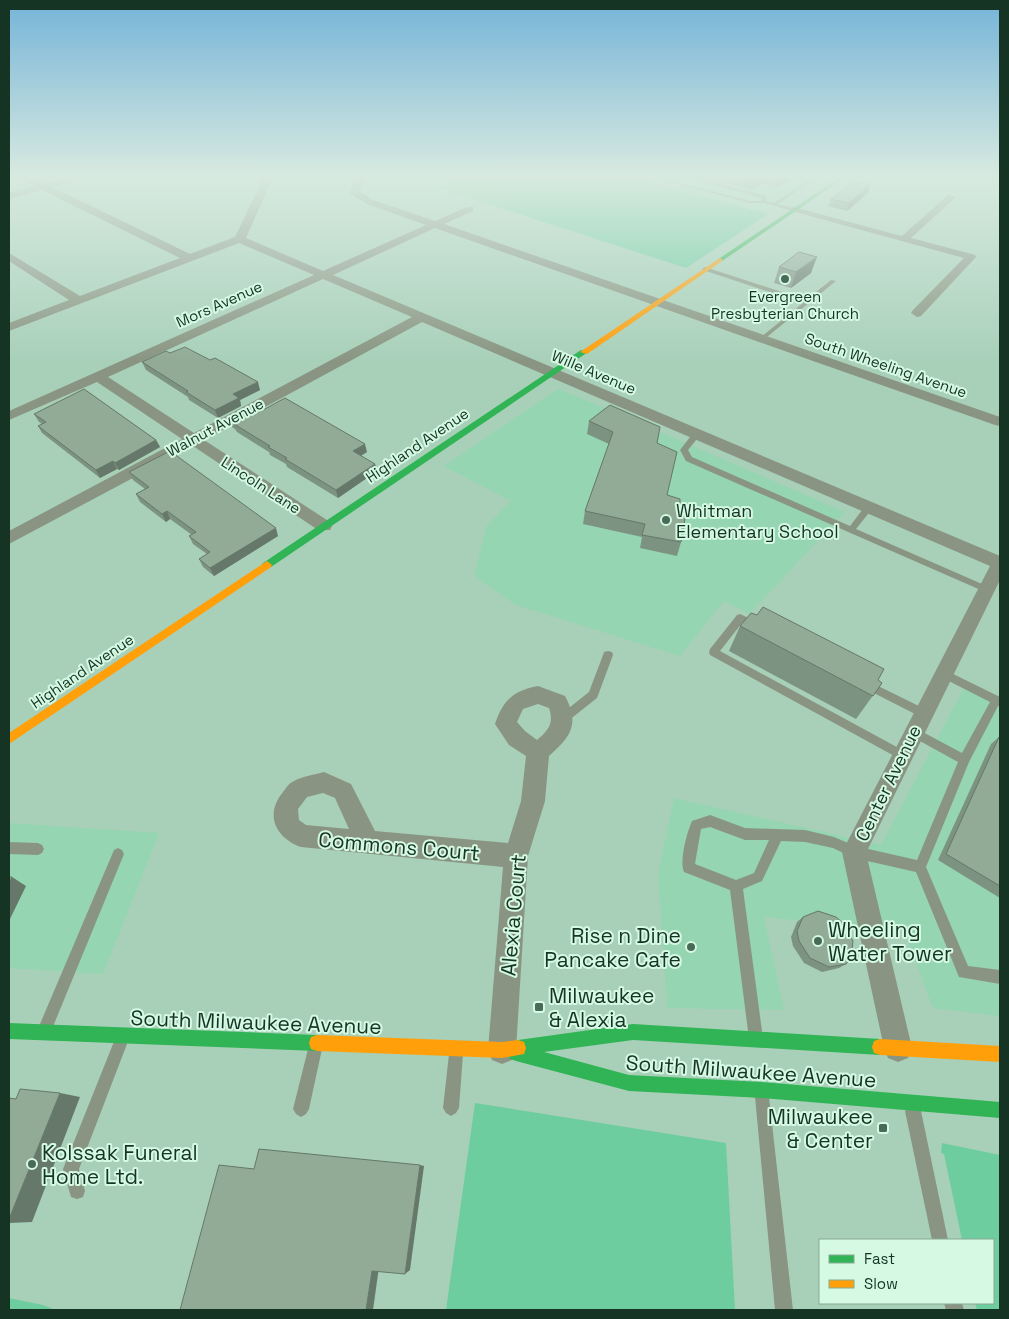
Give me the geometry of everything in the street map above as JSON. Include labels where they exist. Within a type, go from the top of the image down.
[{"type":"street","points":[[150,239],[189,258]]},
{"type":"street","points":[[9,327],[238,239]]},
{"type":"street","name":"Wille Avenue","points":[[240,239],[1000,563]]},
{"type":"street","name":"Mors Avenue","points":[[9,416],[405,239]]},
{"type":"street","name":"South Wheeling Avenue","points":[[474,239],[1000,422]]},
{"type":"street","name":"Highland Avenue","points":[[9,738],[750,239]]},
{"type":"street","points":[[904,239],[971,257],[917,313]]},
{"type":"street","points":[[9,256],[78,300]]},
{"type":"street","name":"Walnut Avenue","points":[[9,538],[422,317]]},
{"type":"street","name":"Lincoln Lane","points":[[98,376],[324,526]]},
{"type":"street","name":"Center Avenue","points":[[898,1048],[854,852],[1000,563]]},
{"type":"street","points":[[538,695],[558,702],[564,718],[559,734],[538,752],[517,738],[506,724],[511,707],[523,697],[538,695]]},
{"type":"street","name":"Alexia Court","points":[[502,1050],[516,856],[533,801],[538,752]]},
{"type":"street","name":"Commons Court","points":[[369,844],[343,791],[324,782],[300,789],[286,806],[287,825],[300,836],[369,844],[516,856]]},
{"type":"street","name":"South Milwaukee Avenue","points":[[9,1031],[502,1050],[633,1032],[757,1041],[1000,1054]]},
{"type":"street","name":"South Milwaukee Avenue","points":[[502,1050],[629,1083],[762,1090],[1000,1110]]},
{"type":"lane","points":[[705,269],[806,302]]},
{"type":"lane","points":[[762,339],[833,281]]},
{"type":"lane","points":[[697,434],[685,445],[684,450],[689,459],[986,589]]},
{"type":"lane","points":[[851,530],[869,507]]},
{"type":"lane","points":[[766,631],[740,618],[714,652],[902,755]]},
{"type":"lane","points":[[564,718],[593,695],[608,655]]},
{"type":"lane","points":[[943,673],[998,701],[964,760],[920,867],[964,972],[1000,977]]},
{"type":"lane","points":[[852,676],[918,723],[964,760]]},
{"type":"lane","points":[[777,836],[758,877],[736,886],[688,868],[690,849],[696,825],[710,821],[745,834],[804,836],[834,844],[854,852],[920,867]]},
{"type":"lane","points":[[9,848],[38,849]]},
{"type":"lane","points":[[44,1033],[118,854]]},
{"type":"lane","points":[[736,886],[757,1041]]},
{"type":"lane","points":[[77,1191],[71,1169],[123,1036]]},
{"type":"lane","points":[[301,1109],[316,1043]]},
{"type":"lane","points":[[452,1108],[457,1048]]},
{"type":"lane","points":[[762,1090],[784,1310]]},
{"type":"lane","points":[[912,1103],[940,1239]]},
{"type":"shaded area","points":[[595,239],[731,239],[686,268]]},
{"type":"shaded area","name":"Whitman Elementary School","points":[[558,389],[845,512],[749,614],[724,601],[680,656],[516,605],[474,576],[486,527],[511,501],[444,466]]},
{"type":"shaded area","points":[[965,686],[1000,703],[1000,1016],[933,1008],[904,931],[764,917],[784,1010],[667,1008],[658,875],[674,798],[881,845]]},
{"type":"shaded area","points":[[9,823],[159,833],[103,974],[9,968]]},
{"type":"shaded area","points":[[475,1103],[726,1143],[735,1310],[446,1310]]},
{"type":"shaded area","points":[[942,1143],[1000,1155],[1000,1310],[977,1310],[975,1304],[994,1304],[994,1239],[962,1239],[944,1154],[941,1153]]},
{"type":"shaded area","points":[[9,1298],[43,1305],[56,1310],[9,1310]]},
{"type":"building","points":[[799,252],[817,257],[796,272],[779,267]]},
{"type":"building","points":[[185,347],[210,360],[215,358],[258,382],[233,394],[239,398],[215,410],[142,362],[166,351],[170,353]]},
{"type":"building","points":[[84,389],[156,440],[115,463],[113,461],[96,470],[38,426],[46,422],[34,414]]},
{"type":"building","points":[[285,398],[365,444],[353,451],[375,464],[336,490],[285,459],[287,458],[234,424],[236,423],[230,419],[254,406],[261,411]]},
{"type":"building","points":[[610,405],[660,427],[657,443],[677,452],[667,495],[680,499],[680,506],[687,507],[681,542],[642,535],[645,524],[585,511],[613,432],[589,421]]},
{"type":"building","points":[[170,451],[276,528],[210,568],[199,559],[210,552],[189,536],[196,532],[167,511],[162,514],[136,494],[149,487],[129,472]]},
{"type":"building","points":[[763,607],[884,669],[878,680],[882,683],[873,696],[740,626],[751,613],[757,615]]},
{"type":"building","points":[[1000,737],[1000,886],[946,854]]},
{"type":"building","name":"Wheeling Water Tower","points":[[818,911],[836,917],[843,923],[853,941],[851,958],[846,964],[829,967],[810,958],[799,941],[797,931],[803,917]]},
{"type":"building","points":[[20,1089],[60,1093],[9,1219],[9,1098],[16,1099]]},
{"type":"building","points":[[259,1149],[420,1165],[405,1274],[372,1271],[366,1310],[180,1310],[219,1165],[254,1169]]},
{"type":"traffic: fast","points":[[720,260],[752,239]]},
{"type":"traffic: fast","points":[[267,565],[584,352]]},
{"type":"traffic: fast","points":[[9,1031],[317,1043]]},
{"type":"traffic: fast","points":[[518,1048],[633,1032],[880,1047]]},
{"type":"traffic: fast","points":[[516,1053],[629,1083],[762,1090],[1000,1110]]},
{"type":"traffic: slow","points":[[584,352],[720,260]]},
{"type":"traffic: slow","points":[[9,739],[267,565]]},
{"type":"traffic: slow","points":[[317,1043],[502,1050],[518,1048]]},
{"type":"traffic: slow","points":[[880,1047],[1000,1054]]},
{"type":"place","name":"Evergreen Presbyterian Church","points":[[785,279]]},
{"type":"place","name":"Whitman Elementary School","points":[[666,520]]},
{"type":"place","name":"Wheeling Water Tower","points":[[818,941]]},
{"type":"place","name":"Rise n Dine Pancake Cafe","points":[[691,947]]},
{"type":"place","name":"Milwaukee & Alexia","points":[[539,1007]]},
{"type":"place","name":"Milwaukee & Center","points":[[883,1128]]},
{"type":"place","name":"Kolssak Funeral Home Ltd.","points":[[32,1164]]}]
